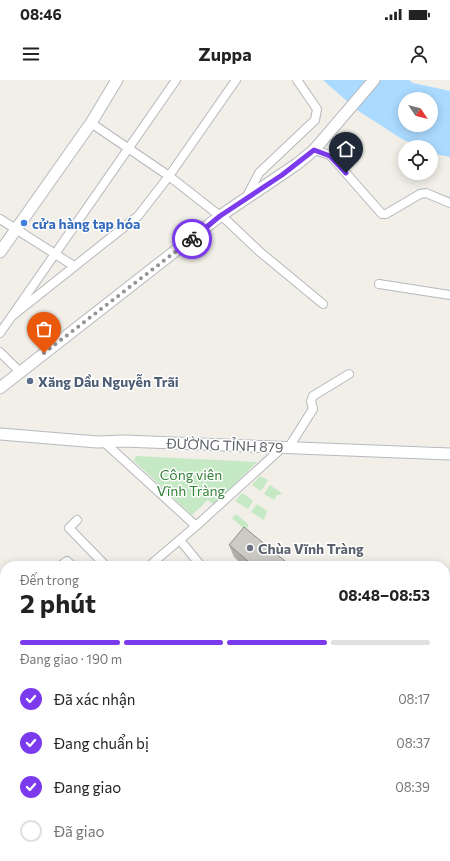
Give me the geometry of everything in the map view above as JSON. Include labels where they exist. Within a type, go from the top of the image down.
[{"type":"main road","points":[[0,252],[92,123],[117,80]]},
{"type":"main road","points":[[0,388],[221,216],[282,175],[314,150],[374,80]]},
{"type":"main road","name":"ĐƯỜNG TỈNH 879","points":[[0,434],[104,442],[286,447],[450,454]]},
{"type":"street","points":[[0,333],[176,80]]},
{"type":"street","points":[[12,316],[138,216],[169,176],[236,80]]},
{"type":"street","points":[[245,200],[259,173],[315,120],[317,109],[297,80]]},
{"type":"street","points":[[92,123],[169,176],[221,216],[260,252],[323,304]]},
{"type":"street","points":[[314,150],[330,156],[382,214],[386,214],[420,194],[426,193],[450,202]]},
{"type":"street","points":[[0,219],[74,266]]},
{"type":"street","points":[[379,284],[450,295]]},
{"type":"street","points":[[0,352],[20,372]]},
{"type":"street","points":[[155,561],[286,447],[313,409],[311,401],[313,396],[349,374]]},
{"type":"street","points":[[104,442],[196,526]]},
{"type":"street","points":[[77,520],[69,528],[101,561]]},
{"type":"street","points":[[180,540],[197,561]]},
{"type":"green space","name":"Công viên Vĩnh Tràng","points":[[136,456],[257,462],[214,505],[208,500],[192,515],[134,461]]},
{"type":"green space","points":[[260,476],[268,480],[261,491],[252,485]]},
{"type":"green space","points":[[270,485],[283,494],[277,495],[274,500],[264,494]]},
{"type":"green space","points":[[241,494],[244,494],[253,501],[248,509],[235,501]]},
{"type":"green space","points":[[257,504],[267,511],[264,520],[251,512]]},
{"type":"green space","points":[[236,514],[249,525],[245,530],[232,518]]},
{"type":"water","points":[[323,80],[409,80],[413,83],[450,91],[450,157],[438,154],[438,140],[402,139],[357,110]]},
{"type":"building","points":[[244,527],[285,561],[248,561],[229,545]]},
{"type":"way so far","points":[[44,353],[192,239]]},
{"type":"place","name":"cửa hàng tạp hóa","points":[[24,223]]},
{"type":"place","name":"Xăng Dầu Nguyễn Trãi","points":[[30,381]]},
{"type":"place","name":"Chùa Vĩnh Tràng","points":[[250,548]]},
{"type":"route","points":[[192,239],[220,216],[282,175],[314,150],[330,156],[346,173]]}]
